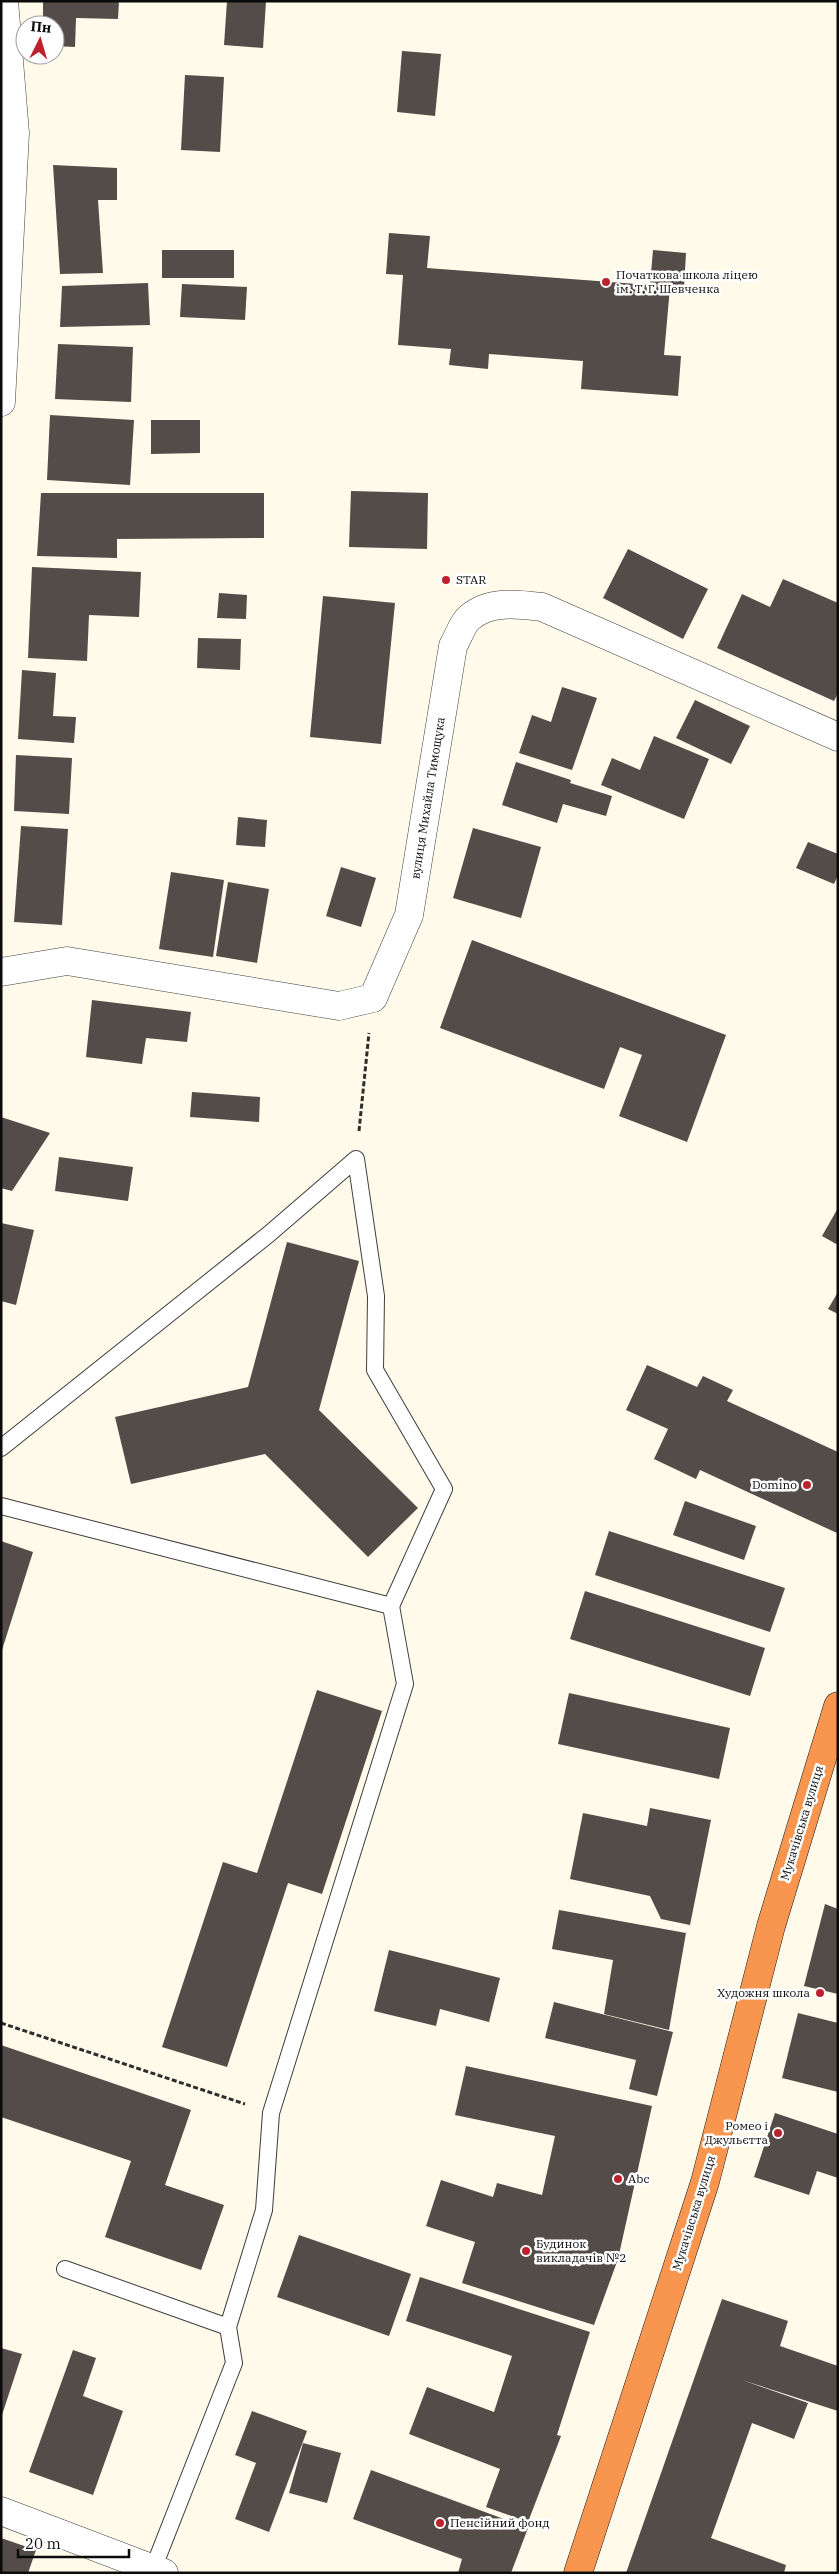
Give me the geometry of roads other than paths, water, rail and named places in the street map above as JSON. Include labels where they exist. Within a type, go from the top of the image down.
[{"type":"highway","name":"Мукачівська вулиця","points":[[578,2573],[705,2182],[771,1926],[837,1714]]},
{"type":"street","points":[[1,402],[15,133],[4,1]]},
{"type":"street","name":"вулиця Михайла Тимощука","points":[[1,972],[67,961],[339,1006],[373,998],[409,915],[453,646],[468,618],[485,609],[510,603],[542,607],[838,736]]},
{"type":"street","points":[[1,2511],[158,2571]]},
{"type":"lane","points":[[1,1448],[269,1234],[356,1159],[376,1296],[375,1370],[444,1489],[391,1606],[405,1684],[271,2113],[264,2210],[228,2328],[234,2363],[158,2571]]},
{"type":"lane","points":[[1,1506],[391,1606]]},
{"type":"lane","points":[[65,2269],[228,2328]]},
{"type":"place","name":"Початкова школа ліцею ім. Т. Г. Шевченка","points":[[606,282]]},
{"type":"place","name":"STAR","points":[[446,580]]},
{"type":"place","name":"Domino","points":[[807,1485]]},
{"type":"place","name":"Художня школа","points":[[820,1993]]},
{"type":"place","name":"Ромео і Джульєтта","points":[[778,2133]]},
{"type":"place","name":"Abc","points":[[618,2179]]},
{"type":"place","name":"Будинок викладачів №2","points":[[526,2251]]},
{"type":"place","name":"Пенсійний фонд","points":[[440,2523]]}]
